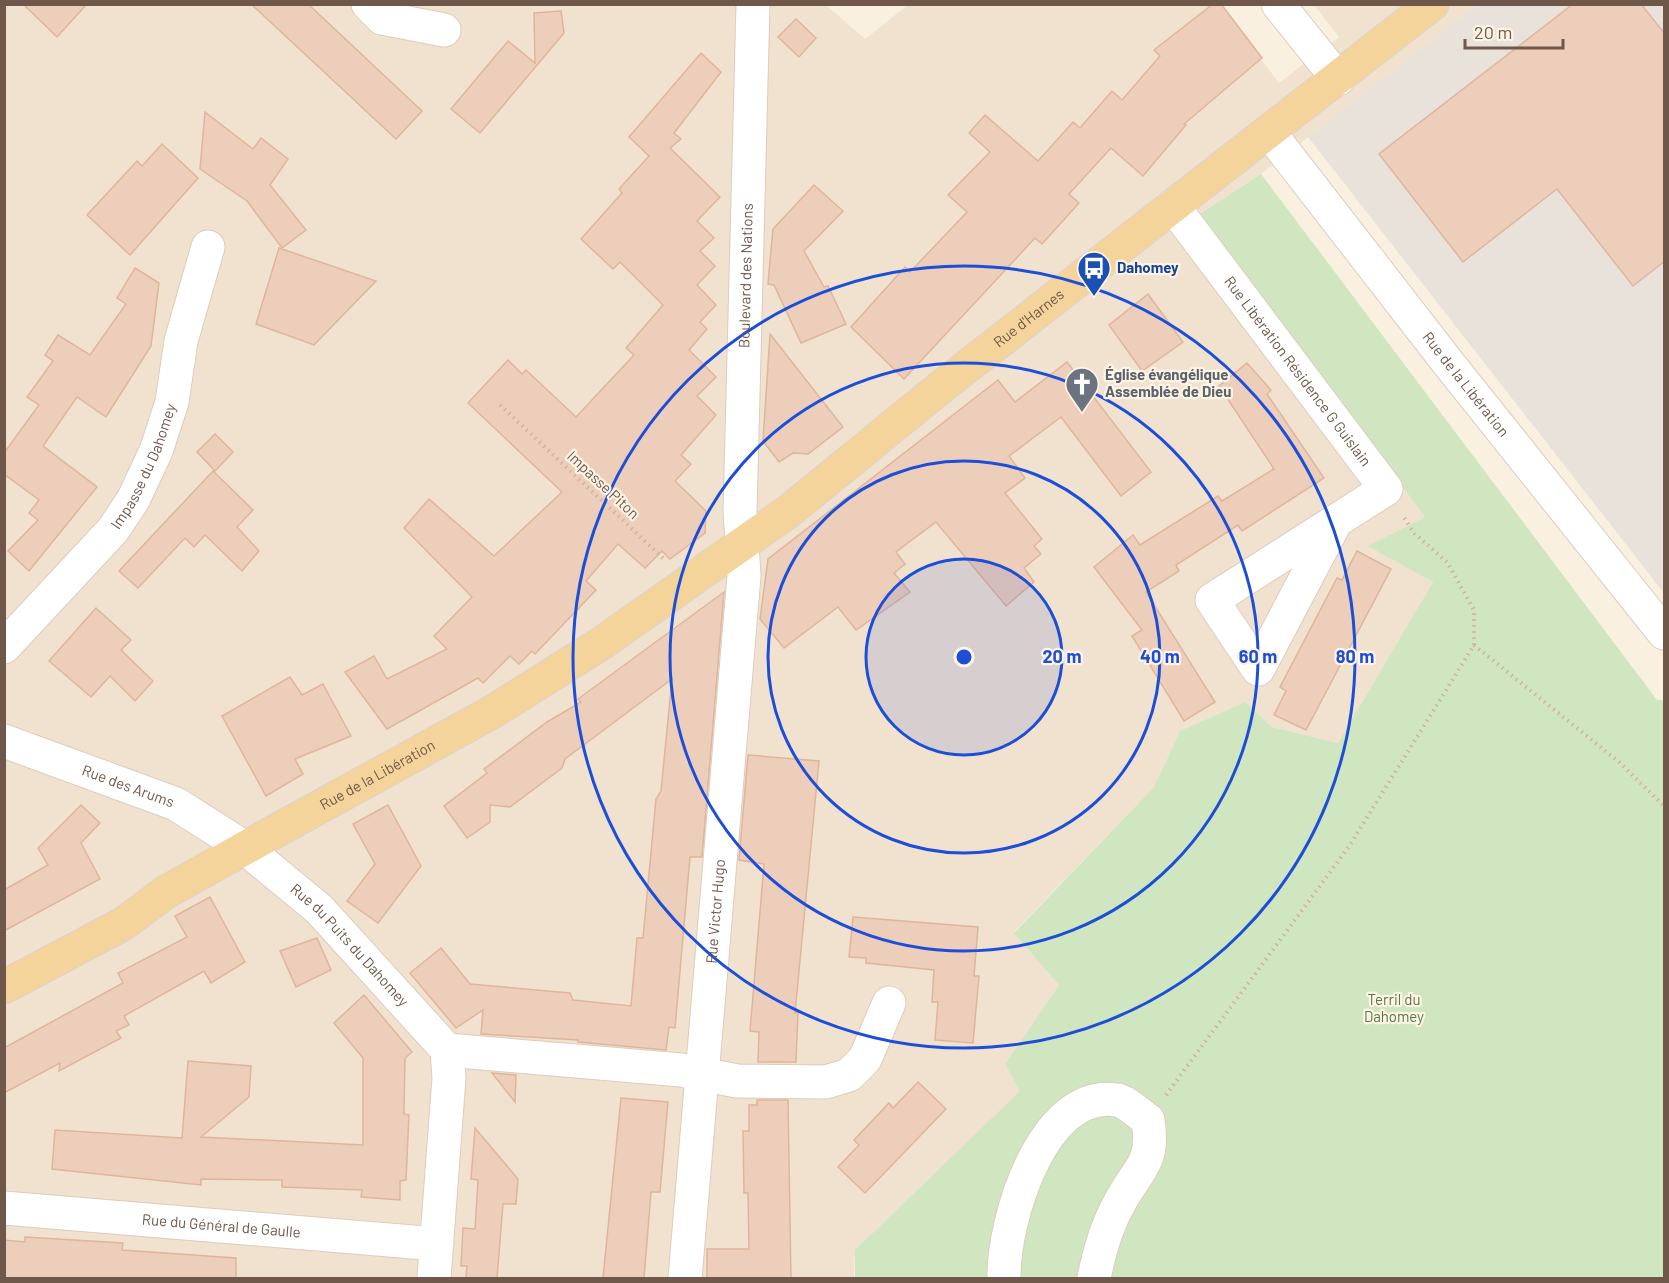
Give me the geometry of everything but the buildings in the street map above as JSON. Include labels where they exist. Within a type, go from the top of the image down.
[{"type":"main road","name":"Rue d'Harnes","points":[[742,546],[1432,4]]},
{"type":"main road","name":"Rue de la Libération","points":[[4,987],[123,924],[166,892],[494,711],[602,644],[742,546]]},
{"type":"street","points":[[368,4],[382,18],[444,30]]},
{"type":"street","name":"Boulevard des Nations","points":[[742,546],[740,500],[753,4]]},
{"type":"street","points":[[1278,4],[1338,79]]},
{"type":"street","name":"Rue de la Libération","points":[[1269,132],[1449,363],[1665,633]]},
{"type":"street","name":"Rue Libération Résidence G Guislain","points":[[1173,206],[1386,489]]},
{"type":"street","name":"Impasse du Dahomey","points":[[4,646],[113,530],[133,500],[156,451],[172,402],[181,341],[208,247]]},
{"type":"street","points":[[1336,521],[1386,489]]},
{"type":"street","name":"Rue Victor Hugo","points":[[685,1278],[687,1226],[703,1074],[744,576],[742,546]]},
{"type":"street","name":"Rue des Arums","points":[[4,741],[176,804],[245,848]]},
{"type":"street","name":"Rue du Puits du Dahomey","points":[[245,848],[318,909],[447,1050]]},
{"type":"street","points":[[434,1278],[449,1078],[447,1050],[703,1074],[737,1081],[826,1082],[849,1075],[865,1059],[889,1004]]},
{"type":"street","points":[[1004,1278],[1008,1231],[1020,1192],[1051,1131],[1065,1115],[1100,1099],[1120,1100],[1148,1120],[1152,1144],[1143,1166],[1119,1204],[1101,1246],[1094,1278]]},
{"type":"street","name":"Rue du Général de Gaulle","points":[[4,1208],[437,1244]]},
{"type":"path","name":"Impasse Piton","points":[[500,405],[691,582]]},
{"type":"path","points":[[1148,1120],[1350,845],[1474,645],[1474,610],[1464,591],[1447,562],[1415,534],[1386,489]]},
{"type":"path","points":[[1474,645],[1619,762],[1665,806]]},
{"type":"shaded area","points":[[825,4],[865,39],[908,5],[1220,5],[1279,83],[1339,37],[1314,5],[1477,5],[1261,174],[1200,214],[1425,517],[1369,546],[1433,582],[1338,743],[1272,727],[1245,702],[1180,731],[1154,787],[1014,932],[1059,985],[1005,1064],[1021,1091],[855,1250],[854,1278],[5,1278],[5,5]]},
{"type":"shaded area","points":[[1477,5],[1664,5],[1664,593],[1308,137]]},
{"type":"green space","name":"Terril du Dahomey","points":[[1261,174],[1657,700],[1664,700],[1664,1278],[855,1278],[855,1250],[1020,1091],[1005,1064],[1059,985],[1014,933],[1154,787],[1180,731],[1245,702],[1272,727],[1338,743],[1433,582],[1368,546],[1425,517],[1200,214]]},
{"type":"place","name":"Dahomey","points":[[1094,297]]},
{"type":"place","name":"Église évangélique Assemblée de Dieu","points":[[1082,413]]}]
